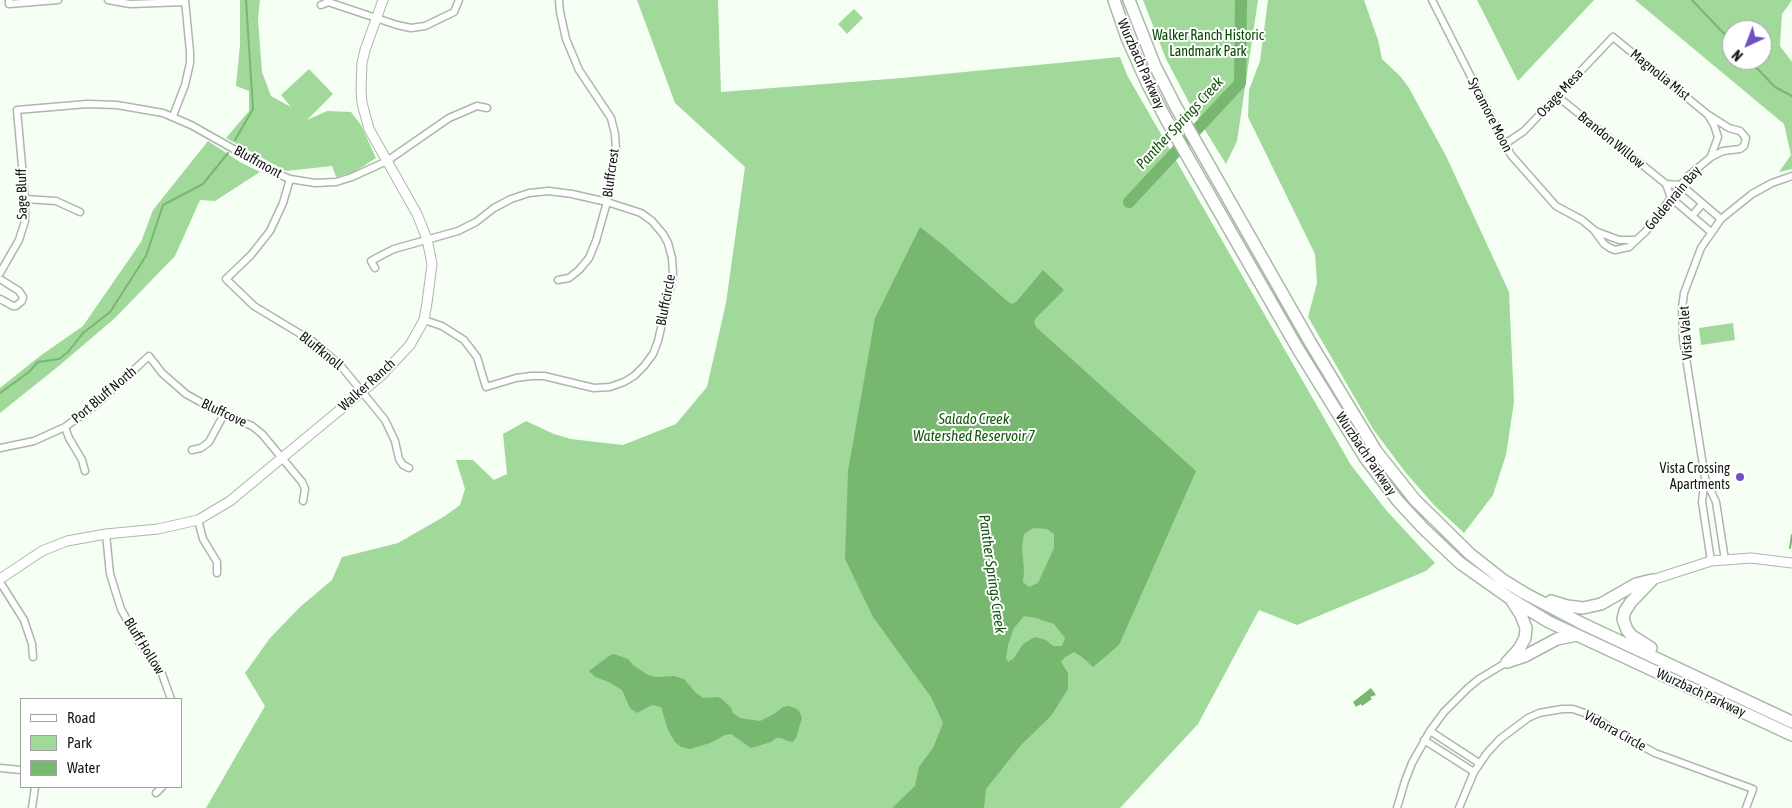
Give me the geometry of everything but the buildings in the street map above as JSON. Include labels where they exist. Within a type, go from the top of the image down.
[{"type":"highway","name":"Wurzbach Parkway","points":[[1114,0],[1148,85],[1166,119],[1298,348],[1366,459],[1398,501],[1449,553],[1511,599],[1549,622],[1792,735]]},
{"type":"highway","name":"Wurzbach Parkway","points":[[1129,0],[1155,66],[1176,107],[1310,342],[1376,451],[1416,500],[1458,543],[1503,580],[1524,593],[1581,623],[1792,722]]},
{"type":"highway","points":[[1524,593],[1567,606],[1583,608],[1602,604],[1636,584],[1652,580]]},
{"type":"highway","points":[[1652,580],[1625,611],[1623,620],[1626,630],[1638,642],[1742,693],[1775,715]]},
{"type":"highway","points":[[1507,662],[1519,650],[1525,638],[1526,628],[1521,615],[1511,599]]},
{"type":"highway","points":[[1507,662],[1525,656],[1557,639],[1578,635]]},
{"type":"highway","points":[[1737,710],[1792,742]]},
{"type":"street","points":[[9,2],[58,0]]},
{"type":"street","points":[[108,0],[130,4],[185,1],[190,63],[185,86],[173,116]]},
{"type":"street","name":"Walker Ranch","points":[[0,581],[31,558],[54,545],[80,538],[158,529],[198,520],[230,501],[382,375],[410,345],[424,320],[428,303],[432,264],[427,239],[417,214],[369,129],[361,90],[361,70],[365,50],[383,0]]},
{"type":"street","points":[[320,5],[328,2],[411,28],[425,26],[454,12],[459,0]]},
{"type":"street","name":"Bluffcrest","points":[[558,280],[573,275],[589,258],[607,202],[616,150],[613,126],[607,111],[579,70],[565,33],[559,0]]},
{"type":"street","name":"Sycamore Moon","points":[[1432,0],[1516,162],[1556,206],[1576,216],[1594,230],[1619,240],[1635,240]]},
{"type":"street","name":"Osage Mesa","points":[[1505,144],[1524,131],[1613,37]]},
{"type":"street","name":"Magnolia Mist","points":[[1613,37],[1707,114],[1730,128],[1740,131],[1746,138],[1744,146],[1740,149],[1723,151],[1711,156]]},
{"type":"street","name":"Brandon Willow","points":[[1557,96],[1666,184]]},
{"type":"street","name":"Bluffmont","points":[[17,110],[87,104],[117,105],[173,116],[191,124],[278,174],[290,179],[315,183],[336,182],[352,177],[387,161],[449,118],[477,106],[487,108]]},
{"type":"street","name":"Sage Bluff","points":[[0,273],[19,240],[24,221],[25,199],[17,110]]},
{"type":"street","name":"Magnolia Mist","points":[[1707,114],[1714,125],[1718,137],[1711,156]]},
{"type":"street","name":"Goldenrain Bay","points":[[1635,240],[1646,230],[1680,185],[1711,156]]},
{"type":"street","name":"Vista Valet","points":[[1711,561],[1702,502],[1705,478],[1684,339],[1682,308],[1684,293],[1701,248],[1721,220],[1752,194],[1772,183],[1792,176]]},
{"type":"street","name":"Bluffknoll","points":[[290,179],[283,203],[270,231],[251,255],[226,279],[254,306],[328,352],[363,391],[385,420],[395,441],[399,459],[403,465],[409,468]]},
{"type":"street","points":[[1711,232],[1671,198],[1666,184],[1680,185],[1721,220]]},
{"type":"street","name":"Bluffcircle","points":[[375,268],[371,261],[382,254],[467,227],[502,203],[529,193],[558,192],[635,210],[652,221],[668,243],[672,258],[672,279],[658,341],[649,361],[634,376],[610,387],[594,388],[544,376],[531,376],[516,378],[486,387],[477,357],[464,340],[451,330],[424,320]]},
{"type":"street","points":[[25,199],[56,201],[80,212]]},
{"type":"street","points":[[1692,216],[1702,204]]},
{"type":"street","name":"Sycamore Moon","points":[[1594,230],[1604,244],[1615,250],[1629,247],[1635,240]]},
{"type":"street","points":[[0,279],[19,291],[23,297],[22,301],[16,306],[0,299]]},
{"type":"street","name":"Bluffcove","points":[[149,356],[162,373],[186,394],[258,430],[302,482],[305,489],[303,501]]},
{"type":"street","name":"Port Bluff North","points":[[0,448],[34,441],[65,427],[98,403],[149,356]]},
{"type":"street","points":[[192,450],[201,448],[209,442],[224,414]]},
{"type":"street","points":[[65,427],[82,460],[85,471]]},
{"type":"street","name":"Vista Valet","points":[[1705,478],[1716,502],[1725,560]]},
{"type":"street","points":[[198,520],[203,539],[217,562],[217,573]]},
{"type":"street","name":"Bluff Hollow","points":[[106,534],[110,574],[121,609],[140,642],[162,674],[171,698]]},
{"type":"street","points":[[1652,580],[1711,561],[1751,558],[1792,563]]},
{"type":"street","points":[[0,581],[24,620],[34,657]]},
{"type":"street","points":[[1397,808],[1405,781],[1424,740],[1444,712],[1479,679],[1507,662]]},
{"type":"street","name":"Vidorra Circle","points":[[1458,808],[1474,772],[1500,739],[1528,718],[1551,710],[1567,709],[1593,716],[1618,733],[1655,753],[1753,789],[1746,808]]},
{"type":"street","points":[[1430,731],[1479,764]]},
{"type":"street","points":[[1424,740],[1474,772]]},
{"type":"street","points":[[1450,757],[1456,748]]},
{"type":"street","points":[[0,768],[20,770]]},
{"type":"street","points":[[32,808],[35,788]]},
{"type":"street","points":[[156,793],[161,788]]},
{"type":"green space","points":[[240,0],[260,0],[258,19],[262,72],[271,96],[291,107],[281,95],[309,69],[333,94],[307,120],[327,111],[351,112],[361,125],[376,158],[354,172],[336,177],[332,166],[286,171],[226,138],[249,111],[249,91],[236,86],[240,45]]},
{"type":"green space","points":[[637,0],[718,0],[721,92],[902,78],[1120,57],[1127,75],[1351,465],[1386,510],[1435,563],[1426,571],[1297,625],[1259,610],[1198,724],[1120,808],[206,808],[265,706],[245,673],[270,638],[300,607],[332,580],[342,557],[398,543],[445,516],[460,505],[465,489],[456,460],[473,460],[494,480],[507,474],[503,434],[526,421],[554,434],[571,439],[623,445],[676,424],[707,387],[726,303],[745,167],[675,103]]},
{"type":"green space","name":"Walker Ranch Historic Landmark Park","points":[[1143,0],[1258,0],[1237,141],[1226,164],[1194,112],[1166,59]]},
{"type":"green space","points":[[1268,0],[1364,0],[1378,40],[1382,59],[1401,77],[1409,88],[1446,156],[1509,292],[1514,402],[1506,455],[1493,495],[1464,533],[1434,505],[1406,473],[1373,429],[1308,317],[1317,283],[1315,254],[1248,117],[1249,90],[1260,61]]},
{"type":"green space","points":[[1477,0],[1594,0],[1518,81]]},
{"type":"green space","points":[[1635,0],[1792,0],[1782,14],[1780,46],[1792,62],[1792,169],[1779,172],[1791,155],[1784,124]]},
{"type":"green space","points":[[854,9],[863,18],[847,34],[838,24]]},
{"type":"green space","points":[[208,141],[240,162],[260,172],[215,201],[200,200],[175,256],[115,318],[0,413],[0,388],[40,356],[83,326],[141,242],[153,210]]},
{"type":"green space","points":[[1733,323],[1735,340],[1701,345],[1699,328]]},
{"type":"water","name":"Salado Creek Watershed Reservoir 7","points":[[920,227],[1012,304],[1017,301],[1043,270],[1064,290],[1036,318],[1034,322],[1036,327],[1196,471],[1119,645],[1093,667],[1074,652],[1065,657],[1061,662],[1068,673],[1068,689],[1051,716],[1021,745],[986,789],[984,808],[892,808],[915,786],[919,767],[933,748],[943,723],[931,697],[873,617],[845,559],[848,471],[875,318]],"holes":[[[1033,528],[1047,529],[1054,534],[1054,548],[1038,583],[1029,587],[1023,582],[1022,547],[1024,534]],[[1024,616],[1054,624],[1065,638],[1062,646],[1053,646],[1046,640],[1035,637],[1023,644],[1014,658],[1008,662],[1006,658],[1008,645],[1014,628]]]},
{"type":"water","points":[[614,654],[628,659],[633,665],[648,675],[657,677],[674,676],[684,679],[703,698],[718,697],[722,699],[731,708],[733,713],[740,718],[760,721],[783,707],[795,708],[799,711],[802,718],[796,738],[793,742],[776,738],[771,742],[751,748],[731,734],[690,749],[681,747],[675,742],[668,730],[661,707],[652,705],[637,713],[630,708],[622,690],[609,682],[595,677],[589,671]]},
{"type":"water","points":[[1371,688],[1376,695],[1370,697],[1372,699],[1362,706],[1361,704],[1356,707],[1353,702]]},
{"type":"waterway","points":[[235,140],[253,109],[246,0]]},
{"type":"waterway","name":"Panther Springs Creek","points":[[1129,202],[1240,83],[1241,0]]},
{"type":"waterway","points":[[1692,0],[1722,32]]},
{"type":"waterway","points":[[1759,70],[1775,87],[1792,96]]},
{"type":"waterway","points":[[0,393],[29,372],[38,362],[59,359],[68,352],[83,333],[110,312],[146,256],[163,205],[203,184],[228,153]]},
{"type":"waterway","points":[[1790,548],[1792,535]]},
{"type":"place","name":"Vista Crossing Apartments","points":[[1740,477]]}]
